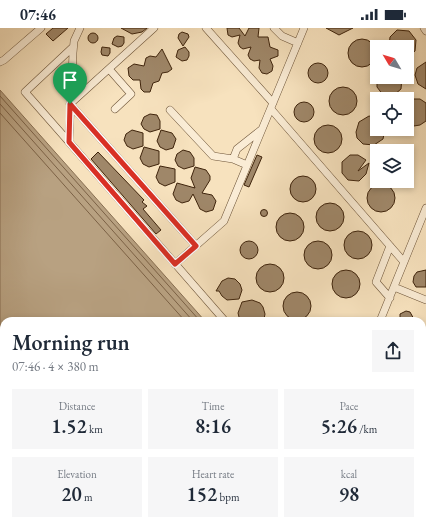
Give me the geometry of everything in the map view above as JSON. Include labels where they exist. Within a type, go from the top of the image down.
[{"type":"lane","points":[[0,62],[40,28]]},
{"type":"lane","points":[[69,142],[74,47],[80,28]]},
{"type":"lane","points":[[70,104],[154,28]]},
{"type":"lane","points":[[206,28],[404,262]]},
{"type":"lane","points":[[274,28],[282,36],[298,43]]},
{"type":"lane","points":[[175,264],[224,221],[304,28]]},
{"type":"lane","points":[[74,47],[25,92],[221,317]]},
{"type":"lane","points":[[109,69],[131,94],[114,109]]},
{"type":"lane","points":[[70,104],[196,246]]},
{"type":"lane","points":[[170,110],[213,156],[233,159],[247,165]]},
{"type":"lane","points":[[233,159],[237,150],[263,129]]},
{"type":"lane","points":[[382,317],[426,208]]},
{"type":"lane","points":[[390,246],[376,282],[390,298]]},
{"type":"lane","points":[[394,287],[426,300]]},
{"type":"water","points":[[0,90],[201,317],[0,317]]},
{"type":"building","points":[[53,28],[68,28],[53,41],[46,34]]},
{"type":"building","points":[[121,28],[147,28],[142,32],[132,34]]},
{"type":"building","points":[[227,28],[239,28],[245,36],[249,28],[259,28],[258,37],[268,37],[270,47],[278,50],[278,56],[270,59],[273,66],[272,71],[267,74],[262,73],[259,68],[260,60],[254,61],[250,59],[248,55],[251,47],[243,49],[240,47],[238,43],[240,35],[232,37],[228,35]]},
{"type":"building","points":[[326,28],[353,28],[339,35]]},
{"type":"building","points":[[397,30],[409,31],[416,40],[415,51],[414,52],[414,40],[390,40],[390,37]]},
{"type":"building","points":[[182,32],[188,34],[189,37],[183,46],[178,38],[179,34]]},
{"type":"building","points":[[91,33],[95,33],[98,38],[95,43],[91,43],[88,40],[88,36]]},
{"type":"building","points":[[117,36],[124,37],[124,43],[122,46],[118,47],[112,44],[114,38]]},
{"type":"building","points":[[357,40],[367,40],[370,42],[370,64],[362,67],[357,66],[352,63],[349,58],[349,48],[352,43]]},
{"type":"building","points":[[102,47],[110,48],[110,53],[108,56],[102,55]]},
{"type":"building","points":[[185,47],[189,52],[189,56],[187,60],[182,61],[176,57],[178,50]]},
{"type":"building","points":[[162,49],[172,69],[168,72],[162,73],[159,81],[153,83],[150,92],[144,92],[141,89],[140,80],[133,80],[129,76],[128,68],[134,64],[144,66],[146,58],[150,56],[156,57]]},
{"type":"building","points":[[426,62],[426,89],[418,84],[415,75],[417,68]]},
{"type":"building","points":[[318,63],[325,66],[328,73],[325,80],[318,83],[311,80],[308,73],[311,66]]},
{"type":"building","points":[[377,84],[401,84],[401,89],[398,92],[381,92],[377,87]]},
{"type":"building","points":[[343,87],[353,91],[357,101],[353,111],[343,115],[333,111],[329,101],[333,91]]},
{"type":"building","points":[[414,99],[420,99],[426,103],[426,121],[420,125],[414,126]]},
{"type":"building","points":[[300,102],[308,102],[314,108],[314,116],[308,122],[300,122],[294,116],[294,108]]},
{"type":"building","points":[[150,114],[157,115],[160,121],[160,129],[150,132],[144,129],[141,124],[144,117]]},
{"type":"building","points":[[370,116],[370,136],[384,136],[383,139],[376,144],[363,144],[357,138],[356,132],[359,122]]},
{"type":"building","points":[[328,125],[338,129],[342,139],[338,149],[328,153],[318,149],[314,139],[318,129]]},
{"type":"building","points":[[132,130],[143,133],[143,146],[133,149],[127,146],[124,140],[126,134]]},
{"type":"building","points":[[161,130],[172,133],[176,139],[173,148],[166,150],[160,147],[157,141]]},
{"type":"building","points":[[144,147],[159,151],[159,164],[149,167],[143,164],[140,158]]},
{"type":"building","points":[[183,150],[190,152],[194,158],[194,166],[184,169],[178,166],[175,160],[177,154]]},
{"type":"building","points":[[98,152],[144,200],[142,202],[147,206],[143,209],[161,230],[156,234],[91,159]]},
{"type":"building","points":[[257,155],[262,157],[249,187],[244,185]]},
{"type":"building","points":[[350,155],[358,155],[366,160],[358,171],[369,163],[366,174],[359,181],[348,180],[342,173],[342,162]]},
{"type":"building","points":[[160,166],[175,169],[175,182],[165,186],[159,183],[156,177]]},
{"type":"building","points":[[195,167],[206,170],[210,176],[210,180],[202,193],[212,195],[216,201],[213,210],[206,212],[200,209],[193,194],[189,201],[182,203],[176,200],[173,194],[177,183],[195,188],[191,178]]},
{"type":"building","points":[[303,176],[313,179],[316,189],[313,199],[303,202],[293,199],[290,189],[293,179]]},
{"type":"building","points":[[371,188],[391,188],[395,198],[391,208],[381,212],[371,208],[367,198]]},
{"type":"building","points":[[330,203],[340,207],[344,217],[340,227],[330,231],[320,227],[316,217],[320,207]]},
{"type":"building","points":[[264,210],[267,213],[264,216],[261,213]]},
{"type":"building","points":[[290,213],[300,217],[304,227],[300,237],[290,241],[280,237],[276,227],[280,217]]},
{"type":"building","points":[[358,231],[368,235],[372,245],[368,255],[358,259],[348,255],[344,245],[348,235]]},
{"type":"building","points":[[249,241],[255,244],[258,250],[255,256],[249,259],[243,256],[240,250],[243,244]]},
{"type":"building","points":[[318,241],[328,245],[332,255],[328,265],[318,269],[308,265],[304,255],[308,245]]},
{"type":"building","points":[[270,264],[280,268],[284,278],[280,288],[270,292],[260,288],[256,278],[260,268]]},
{"type":"building","points":[[346,270],[356,274],[360,284],[356,294],[346,298],[336,294],[332,284],[336,274]]},
{"type":"building","points":[[426,270],[426,287],[416,287],[413,282],[414,276],[417,272]]},
{"type":"building","points":[[228,278],[235,279],[240,284],[242,290],[239,299],[227,300],[219,291],[216,291],[222,281]]},
{"type":"building","points":[[292,293],[302,293],[307,296],[310,301],[310,311],[305,317],[289,317],[284,311],[284,301],[287,296]]},
{"type":"building","points":[[252,300],[260,303],[263,307],[264,317],[239,317],[238,313],[242,302]]},
{"type":"building","points":[[406,311],[410,312],[413,317],[400,317],[400,314]]},
{"type":"route","points":[[70,104],[196,246],[175,264],[69,142],[70,104]]}]
